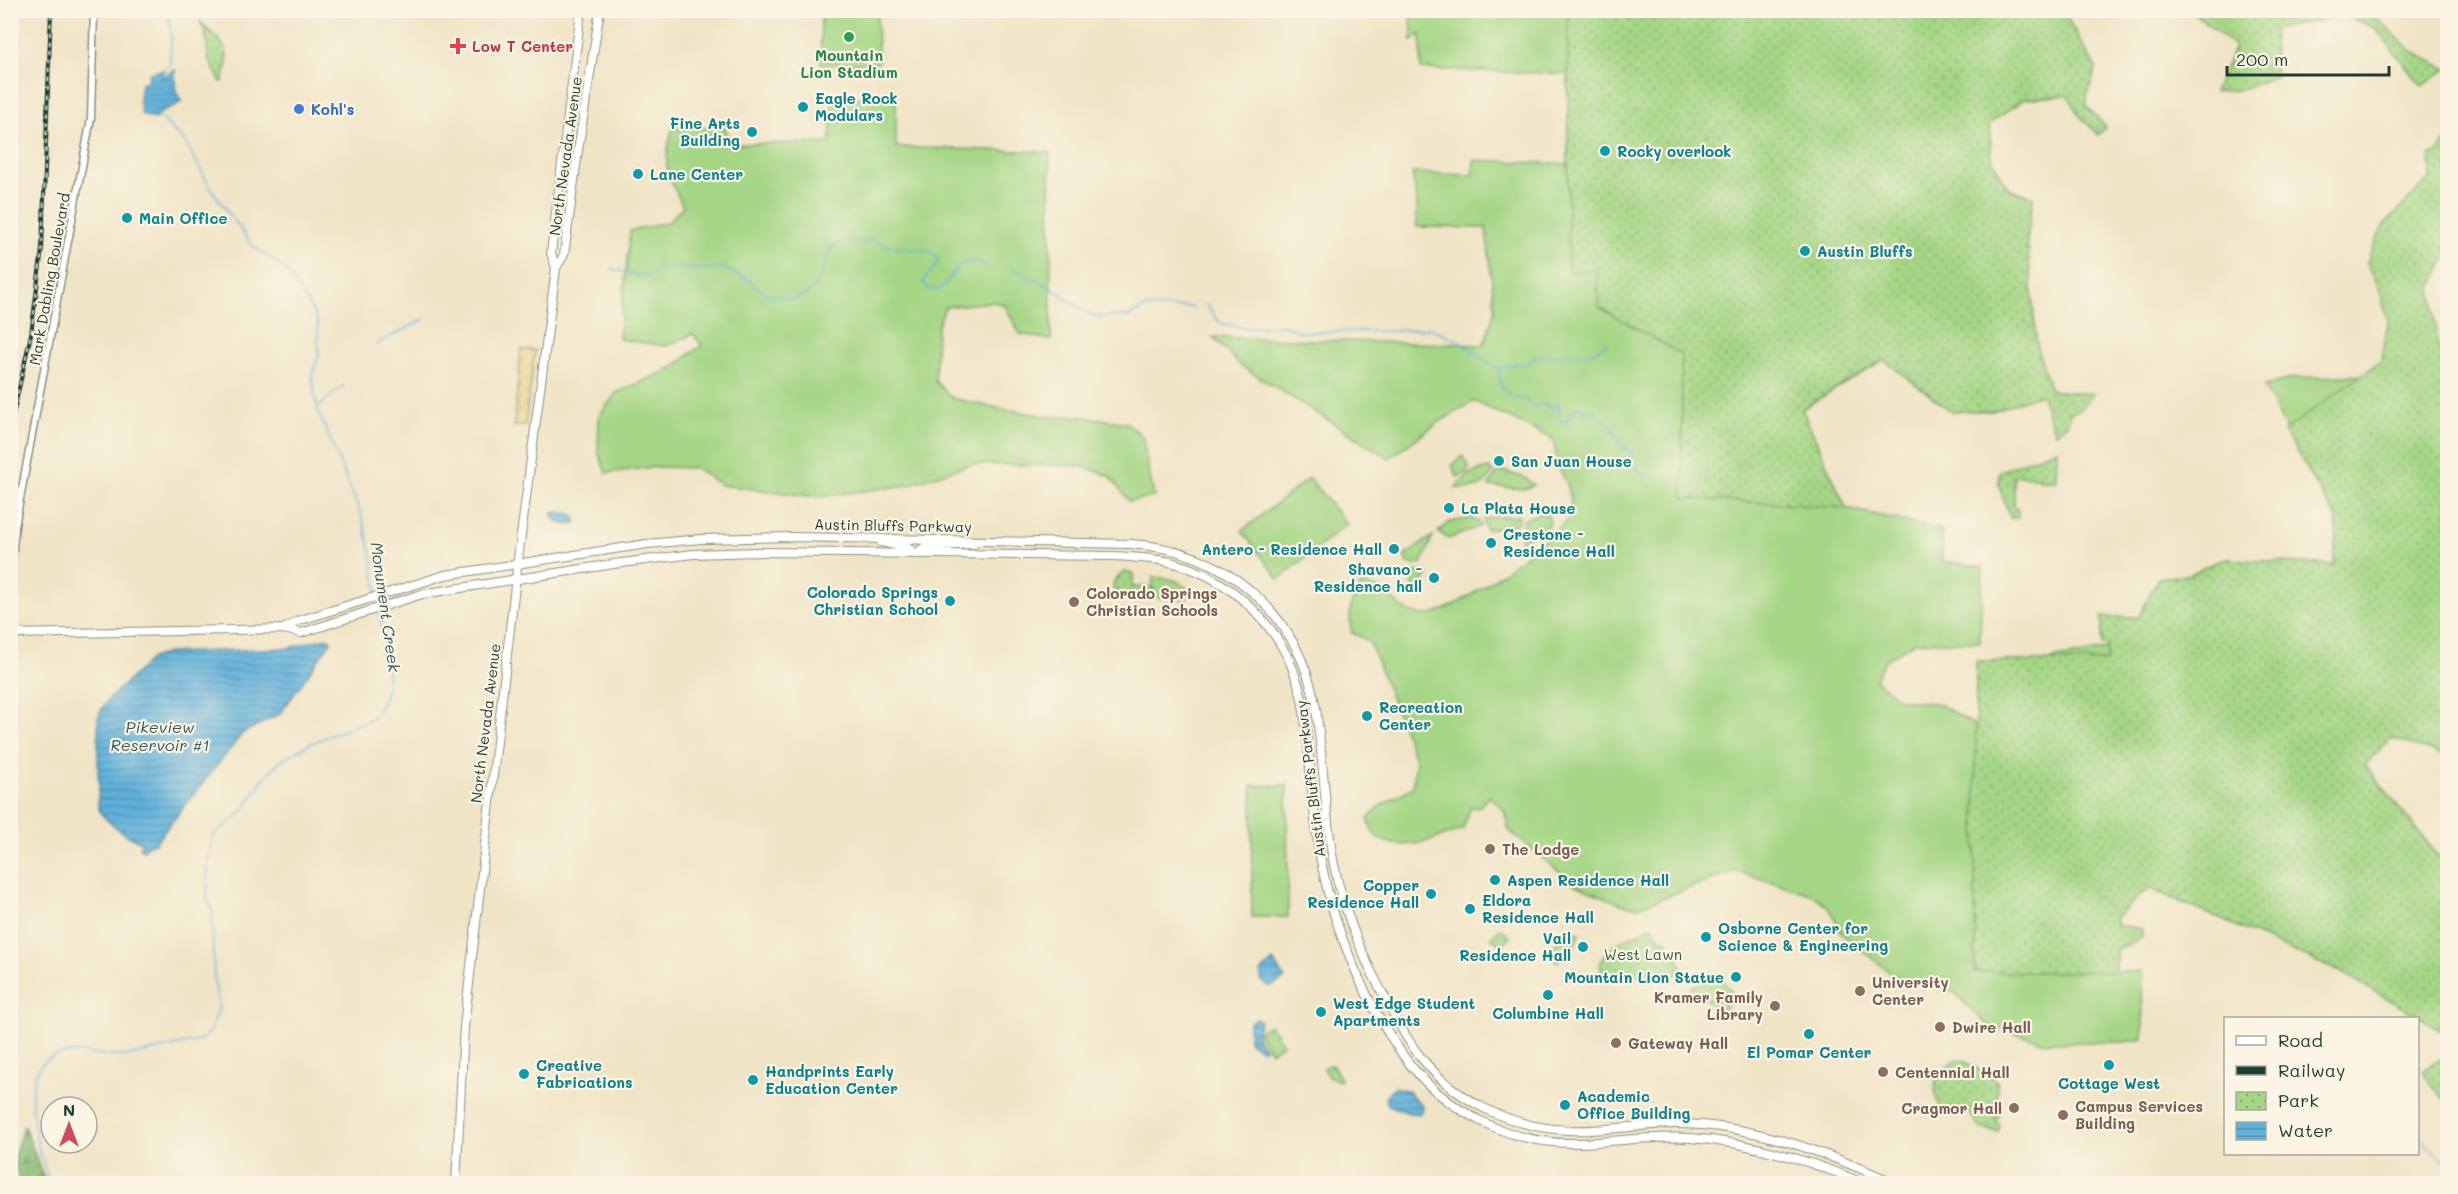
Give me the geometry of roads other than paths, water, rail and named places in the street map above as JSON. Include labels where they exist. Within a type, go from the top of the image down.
[{"type":"main road","name":"North Nevada Avenue","points":[[556,268],[551,253],[581,10]]},
{"type":"main road","name":"North Nevada Avenue","points":[[456,1184],[458,1102],[464,1027],[517,563],[556,268],[564,255],[600,10]]},
{"type":"main road","name":"Austin Bluffs Parkway","points":[[284,629],[298,621],[437,577],[647,544],[700,539],[858,538],[1144,545],[1188,554],[1234,577],[1256,595],[1278,618],[1299,653],[1312,688],[1332,849],[1342,896],[1354,935],[1381,991],[1414,1048],[1437,1075],[1460,1094],[1503,1117],[1544,1128],[1570,1130],[1693,1124],[1752,1132],[1807,1147],[1897,1184]]},
{"type":"main road","points":[[858,538],[904,546],[916,554],[925,547],[998,541]]},
{"type":"main road","name":"Austin Bluffs Parkway","points":[[10,634],[284,629],[301,633],[399,600],[434,591],[633,561],[726,552],[1119,556],[1162,561],[1195,570],[1238,596],[1255,612],[1282,648],[1300,692],[1322,867],[1331,905],[1348,954],[1371,999],[1404,1056],[1428,1084],[1459,1109],[1498,1129],[1528,1138],[1558,1143],[1666,1137],[1738,1143],[1801,1158],[1865,1184]]},
{"type":"street","name":"Mark Dabling Boulevard","points":[[10,586],[15,526],[91,118],[94,10]]},
{"type":"water","points":[[163,70],[162,77],[175,70],[176,92],[182,102],[163,111],[155,119],[142,115],[139,98],[141,83],[147,81],[150,73]]},
{"type":"water","points":[[552,513],[571,514],[576,519],[575,524],[568,525],[558,522]]},
{"type":"water","name":"Pikeview Reservoir #1","points":[[329,638],[331,642],[280,714],[243,733],[155,843],[148,845],[144,850],[140,848],[141,842],[122,832],[104,817],[98,806],[98,718],[111,697],[152,658],[167,653],[288,648]]},
{"type":"water","points":[[1273,961],[1285,979],[1271,986],[1265,985],[1261,979],[1261,972]]},
{"type":"water","points":[[1257,1018],[1260,1021],[1256,1034],[1265,1047],[1263,1050],[1249,1042],[1249,1023]]},
{"type":"water","points":[[1394,1087],[1406,1090],[1422,1105],[1423,1110],[1419,1114],[1409,1113],[1387,1105],[1385,1098]]},
{"type":"waterway","name":"Monument Creek","points":[[161,76],[170,64],[171,31],[167,10]]},
{"type":"waterway","name":"Monument Creek","points":[[157,114],[186,143],[210,187],[252,245],[286,270],[313,311],[318,323],[319,354],[312,376],[317,408],[362,517],[371,551],[377,594]]},
{"type":"waterway","points":[[611,269],[647,277],[661,267],[725,268],[752,282],[765,294],[791,299],[807,294],[816,287],[829,251],[835,244],[875,240],[890,247],[931,251],[939,262],[923,281],[928,289],[939,290],[962,264],[968,262],[987,264]]},
{"type":"waterway","points":[[1012,268],[1048,286],[1095,316],[1128,317],[1144,308],[1193,307]]},
{"type":"waterway","points":[[1206,305],[1220,323],[1245,328],[1285,325],[1300,332],[1393,331],[1430,328],[1457,340],[1498,369],[1502,389],[1514,398],[1526,399],[1532,407],[1546,404],[1549,409],[1559,404],[1559,421],[1568,422],[1576,406],[1584,411],[1593,410],[1615,431],[1621,443],[1632,452],[1632,461],[1646,479]]},
{"type":"waterway","points":[[377,347],[378,343],[425,319]]},
{"type":"waterway","points":[[1498,369],[1516,364],[1529,364],[1532,357],[1592,353],[1608,343]]},
{"type":"waterway","points":[[317,408],[344,385]]},
{"type":"waterway","name":"Monument Creek","points":[[52,1184],[42,1159],[32,1109],[34,1079],[39,1068],[47,1060],[67,1053],[82,1052],[119,1057],[194,1042],[209,1033],[219,1009],[214,982],[212,911],[207,898],[208,857],[214,835],[243,811],[262,780],[280,761],[309,744],[371,719],[380,708],[385,695],[387,667],[379,611]]},
{"type":"waterway","points":[[2419,1138],[2448,1164]]},
{"type":"railway","points":[[10,429],[31,334],[42,249],[51,10]]},
{"type":"place","name":"Mountain Lion Stadium","points":[[849,37]]},
{"type":"place","name":"Low T Center","points":[[458,46]]},
{"type":"place","name":"Eagle Rock Modulars","points":[[803,107]]},
{"type":"place","name":"Kohl's","points":[[299,109]]},
{"type":"place","name":"Fine Arts Building","points":[[752,132]]},
{"type":"place","name":"Rocky overlook","points":[[1605,151]]},
{"type":"place","name":"Lane Center","points":[[638,174]]},
{"type":"place","name":"Main Office","points":[[127,218]]},
{"type":"place","name":"Austin Bluffs","points":[[1805,251]]},
{"type":"place","name":"San Juan House","points":[[1499,461]]},
{"type":"place","name":"La Plata House","points":[[1449,508]]},
{"type":"place","name":"Crestone - Residence Hall","points":[[1491,543]]},
{"type":"place","name":"Antero - Residence Hall","points":[[1394,549]]},
{"type":"place","name":"Shavano - Residence hall","points":[[1434,578]]},
{"type":"place","name":"Colorado Springs Christian School","points":[[950,601]]},
{"type":"place","name":"Colorado Springs Christian Schools","points":[[1074,602]]},
{"type":"place","name":"Recreation Center","points":[[1367,716]]},
{"type":"place","name":"The Lodge","points":[[1490,849]]},
{"type":"place","name":"Aspen Residence Hall","points":[[1495,880]]},
{"type":"place","name":"Copper Residence Hall","points":[[1431,894]]},
{"type":"place","name":"Eldora Residence Hall","points":[[1470,909]]},
{"type":"place","name":"Osborne Center for Science & Engineering","points":[[1706,937]]},
{"type":"place","name":"Vail Residence Hall","points":[[1583,947]]},
{"type":"place","name":"Mountain Lion Statue","points":[[1736,977]]},
{"type":"place","name":"University Center","points":[[1860,991]]},
{"type":"place","name":"Columbine Hall","points":[[1548,995]]},
{"type":"place","name":"Kramer Family Library","points":[[1775,1006]]},
{"type":"place","name":"West Edge Student Apartments","points":[[1321,1012]]},
{"type":"place","name":"Dwire Hall","points":[[1940,1027]]},
{"type":"place","name":"El Pomar Center","points":[[1809,1034]]},
{"type":"place","name":"Gateway Hall","points":[[1616,1043]]},
{"type":"place","name":"Cottage West","points":[[2109,1065]]},
{"type":"place","name":"Centennial Hall","points":[[1883,1072]]},
{"type":"place","name":"Creative Fabrications","points":[[524,1074]]},
{"type":"place","name":"Handprints Early Education Center","points":[[753,1080]]},
{"type":"place","name":"Academic Office Building","points":[[1565,1105]]},
{"type":"place","name":"Cragmor Hall","points":[[2014,1108]]},
{"type":"place","name":"Campus Services Building","points":[[2063,1115]]},
{"type":"park label","name":"West Lawn","points":[[1643,954]]}]
